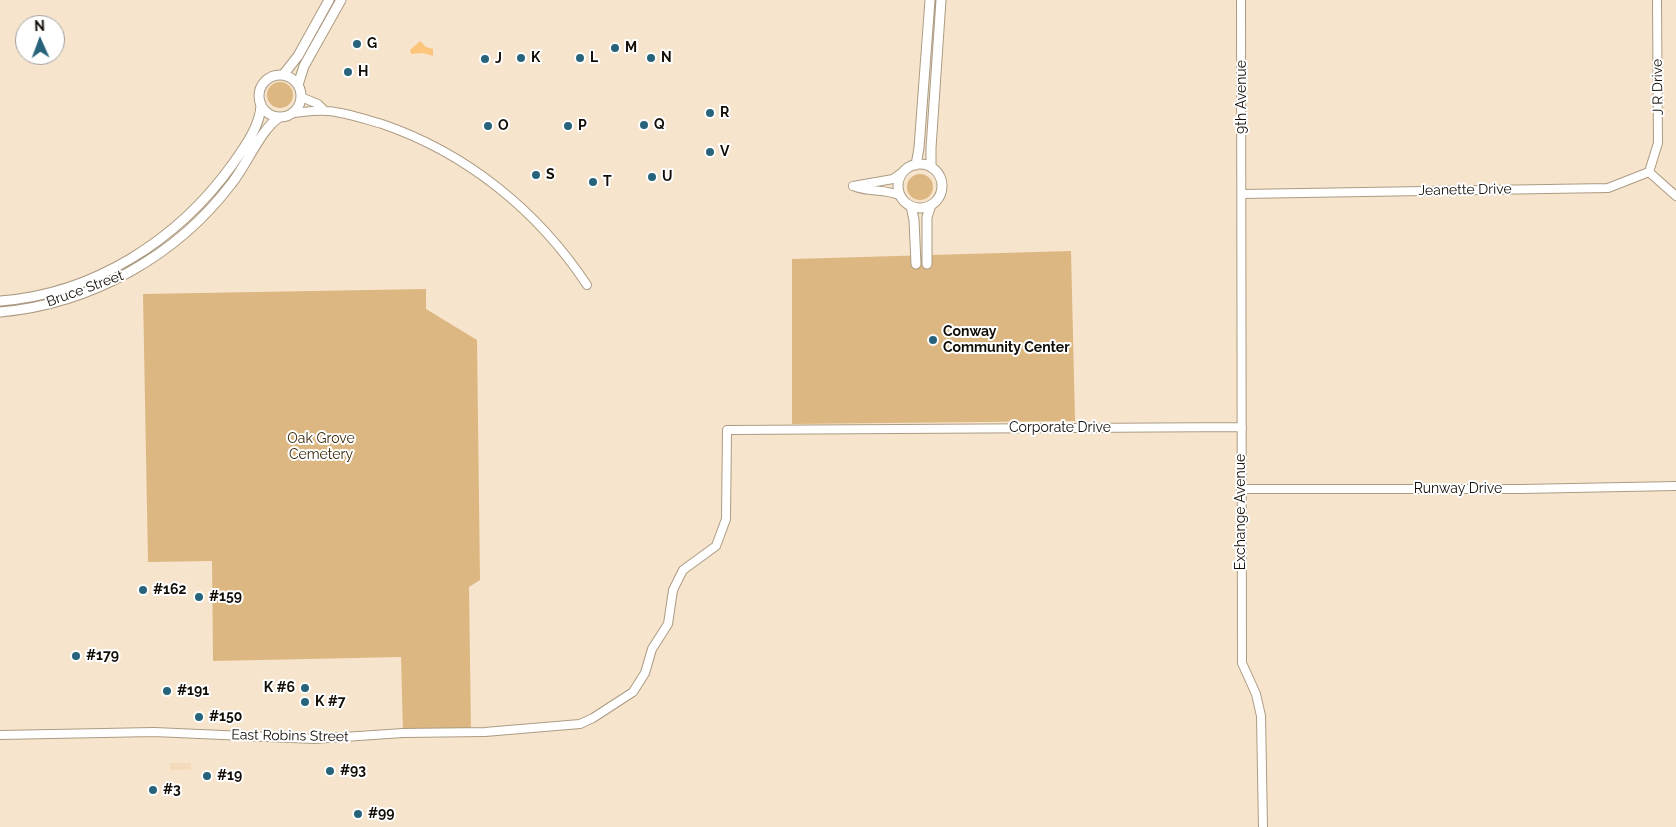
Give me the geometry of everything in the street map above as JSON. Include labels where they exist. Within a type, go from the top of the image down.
[{"type":"street","points":[[283,75],[298,56],[329,0]]},
{"type":"street","points":[[298,84],[304,66],[341,0]]},
{"type":"street","points":[[916,165],[919,148],[930,0]]},
{"type":"street","points":[[931,168],[941,0]]},
{"type":"street","name":"9th Avenue","points":[[1241,0],[1242,194]]},
{"type":"street","name":"J R Drive","points":[[1649,172],[1658,143],[1657,0]]},
{"type":"street","points":[[293,112],[299,106],[301,96],[298,84],[292,78],[283,75],[273,76],[263,85],[260,94],[261,104],[267,112],[280,117],[293,112],[324,110],[358,117],[423,141],[468,166],[493,183],[534,219],[571,262],[586,286]]},
{"type":"street","points":[[301,96],[318,104],[324,110]]},
{"type":"street","name":"Bruce Street","points":[[0,301],[44,294],[92,279],[137,256],[177,226],[223,177],[256,126],[261,104]]},
{"type":"street","name":"Bruce Street","points":[[0,312],[53,303],[112,282],[164,250],[210,210],[242,170],[268,124],[280,117]]},
{"type":"street","points":[[927,264],[927,217],[931,205],[940,195],[942,189],[940,175],[931,168],[916,165],[904,171],[893,180],[853,186],[862,190],[878,189],[901,196],[911,206],[917,208],[931,205]]},
{"type":"street","points":[[901,196],[899,183],[904,171]]},
{"type":"street","points":[[1649,172],[1676,196]]},
{"type":"street","name":"Jeanette Drive","points":[[1242,194],[1608,188],[1649,172]]},
{"type":"street","name":"Exchange Avenue","points":[[1242,194],[1242,664],[1256,694],[1261,716],[1263,827]]},
{"type":"street","points":[[911,206],[914,220],[916,264]]},
{"type":"street","points":[[65,288],[100,280],[112,282],[114,274],[137,260],[137,256]]},
{"type":"street","name":"Corporate Drive","points":[[580,724],[614,707],[633,692],[645,673],[652,648],[668,624],[673,590],[682,570],[716,546],[726,519],[727,430],[1242,428]]},
{"type":"street","name":"Runway Drive","points":[[1241,489],[1521,489],[1676,486]]},
{"type":"street","name":"East Robins Street","points":[[0,735],[154,732],[314,739],[403,733],[485,732],[580,724]]},
{"type":"shaded area","points":[[420,41],[426,47],[433,49],[433,56],[423,53],[411,54],[410,50]]},
{"type":"shaded area","points":[[170,763],[191,763],[191,770],[170,770]]},
{"type":"green space","points":[[280,82],[289,86],[293,95],[289,104],[280,108],[271,104],[267,95],[271,86]]},
{"type":"green space","points":[[920,174],[929,178],[933,187],[929,196],[920,200],[911,196],[907,187],[911,178]]},
{"type":"green space","name":"Conway Community Center","points":[[1071,251],[1075,421],[792,424],[792,259]]},
{"type":"green space","name":"Oak Grove Cemetery","points":[[426,289],[426,309],[477,340],[480,580],[469,587],[471,732],[403,733],[401,657],[213,661],[212,561],[148,562],[143,294]]},
{"type":"place","name":"G","points":[[357,44]]},
{"type":"place","name":"M","points":[[615,48]]},
{"type":"place","name":"K","points":[[521,58]]},
{"type":"place","name":"L","points":[[580,58]]},
{"type":"place","name":"N","points":[[651,58]]},
{"type":"place","name":"J","points":[[485,59]]},
{"type":"place","name":"H","points":[[348,72]]},
{"type":"place","name":"R","points":[[710,113]]},
{"type":"place","name":"Q","points":[[644,125]]},
{"type":"place","name":"O","points":[[488,126]]},
{"type":"place","name":"P","points":[[568,126]]},
{"type":"place","name":"V","points":[[710,152]]},
{"type":"place","name":"S","points":[[536,175]]},
{"type":"place","name":"U","points":[[652,177]]},
{"type":"place","name":"T","points":[[593,182]]},
{"type":"place","name":"Conway Community Center","points":[[933,340]]},
{"type":"place","name":"#162","points":[[143,590]]},
{"type":"place","name":"#159","points":[[199,597]]},
{"type":"place","name":"#179","points":[[76,656]]},
{"type":"place","name":"K #6","points":[[305,688]]},
{"type":"place","name":"#191","points":[[167,691]]},
{"type":"place","name":"K #7","points":[[305,702]]},
{"type":"place","name":"#150","points":[[199,717]]},
{"type":"place","name":"#93","points":[[330,771]]},
{"type":"place","name":"#19","points":[[207,776]]},
{"type":"place","name":"#3","points":[[153,790]]},
{"type":"place","name":"#99","points":[[358,814]]}]
